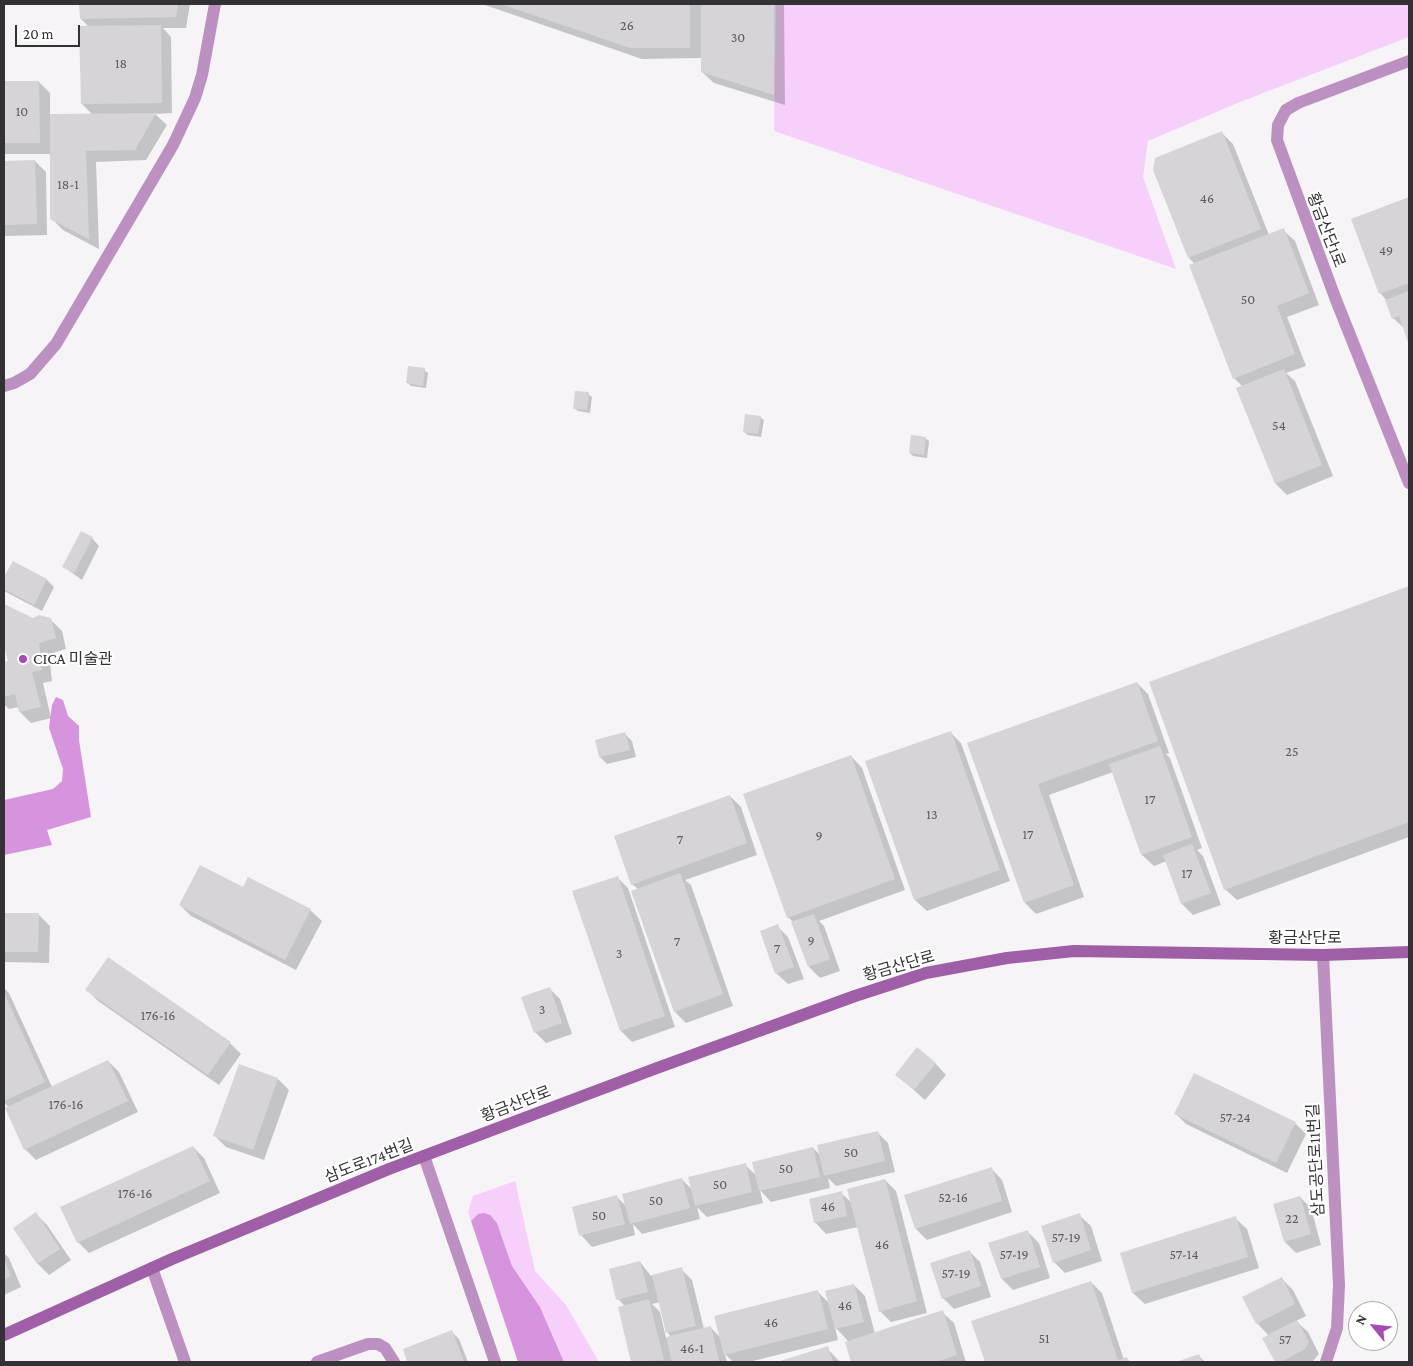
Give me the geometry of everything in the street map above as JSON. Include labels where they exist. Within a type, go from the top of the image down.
[{"type":"street","points":[[4,386],[14,384],[30,374],[56,344],[174,145],[188,116],[202,75],[216,4]]},
{"type":"street","name":"황금산단1로","points":[[1409,61],[1298,102],[1286,110],[1278,125],[1276,140],[1336,300],[1409,483]]},
{"type":"street","name":"황금산단로","points":[[424,1156],[855,996],[926,973],[1007,958],[1074,951],[1323,955],[1409,952]]},
{"type":"street","name":"삼도공단로11번길","points":[[1323,955],[1339,1285],[1337,1328],[1326,1362]]},
{"type":"street","name":"삼도로174번길","points":[[4,1335],[152,1268],[389,1168],[424,1156],[495,1362]]},
{"type":"street","points":[[152,1268],[185,1362]]},
{"type":"street","points":[[317,1362],[368,1344],[378,1344],[385,1348],[394,1362]]},
{"type":"shaded area","points":[[776,4],[1409,4],[1409,37],[1240,102],[1148,141],[1143,177],[1176,269],[774,131]]},
{"type":"shaded area","points":[[56,697],[63,700],[68,716],[79,726],[79,740],[91,817],[47,830],[52,845],[4,855],[4,800],[53,789],[62,781],[63,769],[49,728],[52,705]]},
{"type":"shaded area","points":[[515,1181],[535,1271],[566,1305],[599,1362],[564,1362],[540,1307],[512,1266],[497,1223],[478,1214],[471,1221],[468,1212],[473,1196]]},
{"type":"shaded area","points":[[478,1214],[490,1215],[497,1223],[512,1266],[540,1307],[564,1362],[518,1362],[471,1221]]},
{"type":"building","points":[[79,4],[178,4],[176,17],[80,19]]},
{"type":"building","points":[[501,4],[690,4],[690,48],[630,48]]},
{"type":"building","points":[[701,4],[774,4],[774,95],[701,72]]},
{"type":"building","points":[[161,25],[162,103],[81,104],[79,26]]},
{"type":"building","points":[[4,81],[39,81],[40,143],[4,143]]},
{"type":"building","points":[[156,113],[135,150],[86,151],[89,239],[50,219],[50,114]]},
{"type":"building","points":[[1222,131],[1261,229],[1188,258],[1153,170],[1155,158]]},
{"type":"building","points":[[35,160],[37,224],[4,225],[4,161]]},
{"type":"building","points":[[1409,197],[1409,283],[1379,294],[1351,219]]},
{"type":"building","points":[[1284,228],[1309,293],[1277,306],[1295,354],[1233,379],[1189,265]]},
{"type":"building","points":[[1409,291],[1409,345],[1399,316],[1392,319],[1385,300]]},
{"type":"building","points":[[408,366],[425,368],[423,386],[406,383]]},
{"type":"building","points":[[1284,369],[1322,465],[1275,484],[1236,388]]},
{"type":"building","points":[[575,391],[589,392],[587,410],[573,409]]},
{"type":"building","points":[[745,414],[761,416],[758,434],[743,432]]},
{"type":"building","points":[[911,435],[926,437],[924,455],[909,453]]},
{"type":"building","points":[[81,531],[93,537],[74,573],[62,567]]},
{"type":"building","points":[[13,561],[47,579],[34,605],[4,589],[4,574]]},
{"type":"building","points":[[1409,586],[1409,822],[1224,890],[1149,682]]},
{"type":"building","name":"CICA 미술관","points":[[4,604],[33,618],[39,615],[51,618],[56,638],[39,643],[42,670],[32,672],[41,707],[19,712],[15,694],[4,697],[4,662],[8,661],[4,646]]},
{"type":"building","points":[[1137,682],[1158,741],[1038,784],[1074,885],[1024,903],[967,743]]},
{"type":"building","points":[[951,731],[1000,870],[914,900],[865,761]]},
{"type":"building","points":[[625,732],[630,750],[599,757],[595,740]]},
{"type":"building","points":[[1160,746],[1192,837],[1141,855],[1109,764]]},
{"type":"building","points":[[851,755],[895,879],[787,918],[743,794]]},
{"type":"building","points":[[730,795],[747,843],[631,885],[614,836]]},
{"type":"building","points":[[1192,844],[1211,893],[1181,904],[1163,855]]},
{"type":"building","points":[[200,865],[243,887],[248,877],[311,909],[285,960],[179,905]]},
{"type":"building","points":[[680,873],[723,994],[674,1012],[631,891]]},
{"type":"building","points":[[618,876],[665,1016],[620,1031],[572,891]]},
{"type":"building","points":[[4,913],[39,913],[38,952],[4,952]]},
{"type":"building","points":[[814,914],[830,959],[808,967],[791,922]]},
{"type":"building","points":[[778,924],[794,967],[775,974],[760,931]]},
{"type":"building","points":[[108,957],[231,1042],[208,1075],[85,990]]},
{"type":"building","points":[[550,987],[562,1023],[534,1033],[521,997]]},
{"type":"building","points":[[4,993],[45,1082],[4,1101]]},
{"type":"building","points":[[917,1047],[936,1063],[914,1090],[895,1075]]},
{"type":"building","points":[[108,1060],[128,1101],[24,1150],[5,1108]]},
{"type":"building","points":[[239,1064],[278,1078],[253,1150],[213,1136]]},
{"type":"building","points":[[1194,1073],[1296,1122],[1276,1163],[1174,1114]]},
{"type":"building","points":[[878,1131],[885,1161],[824,1176],[817,1145]]},
{"type":"building","points":[[193,1146],[210,1181],[77,1243],[60,1207]]},
{"type":"building","points":[[813,1147],[820,1177],[759,1191],[752,1162]]},
{"type":"building","points":[[746,1163],[752,1192],[695,1206],[688,1177]]},
{"type":"building","points":[[992,1167],[1002,1201],[915,1229],[904,1195]]},
{"type":"building","points":[[682,1178],[690,1208],[630,1224],[622,1194]]},
{"type":"building","points":[[885,1179],[917,1301],[879,1312],[847,1189]]},
{"type":"building","points":[[842,1191],[847,1216],[814,1223],[809,1199]]},
{"type":"building","points":[[617,1195],[625,1224],[579,1236],[572,1207]]},
{"type":"building","points":[[1300,1196],[1311,1234],[1284,1242],[1273,1204]]},
{"type":"building","points":[[36,1212],[60,1249],[37,1264],[13,1228]]},
{"type":"building","points":[[1080,1213],[1091,1250],[1053,1263],[1041,1226]]},
{"type":"building","points":[[1236,1216],[1248,1257],[1132,1293],[1120,1253]]},
{"type":"building","points":[[1028,1230],[1040,1267],[1001,1279],[988,1243]]},
{"type":"building","points":[[970,1250],[981,1286],[942,1299],[930,1263]]},
{"type":"building","points":[[4,1259],[11,1276],[4,1279]]},
{"type":"building","points":[[640,1261],[648,1292],[616,1300],[609,1269]]},
{"type":"building","points":[[682,1267],[696,1326],[666,1333],[652,1275]]},
{"type":"building","points":[[1282,1277],[1295,1304],[1256,1324],[1242,1297]]},
{"type":"building","points":[[1091,1281],[1118,1360],[1127,1357],[1129,1362],[985,1362],[971,1321]]},
{"type":"building","points":[[854,1284],[864,1322],[835,1329],[825,1291]]},
{"type":"building","points":[[818,1290],[828,1329],[724,1355],[714,1316]]},
{"type":"building","points":[[649,1299],[664,1360],[631,1362],[618,1307]]},
{"type":"building","points":[[943,1310],[957,1355],[936,1362],[851,1362],[845,1342]]},
{"type":"building","points":[[1297,1320],[1309,1342],[1305,1349],[1281,1362],[1275,1362],[1262,1338]]},
{"type":"building","points":[[711,1326],[719,1361],[672,1362],[666,1337]]},
{"type":"building","points":[[452,1330],[464,1362],[407,1362],[403,1349]]},
{"type":"building","points":[[828,1346],[833,1362],[777,1362]]},
{"type":"building","points":[[1199,1354],[1202,1362],[1176,1362]]},
{"type":"place","name":"CICA 미술관","points":[[23,659]]}]
